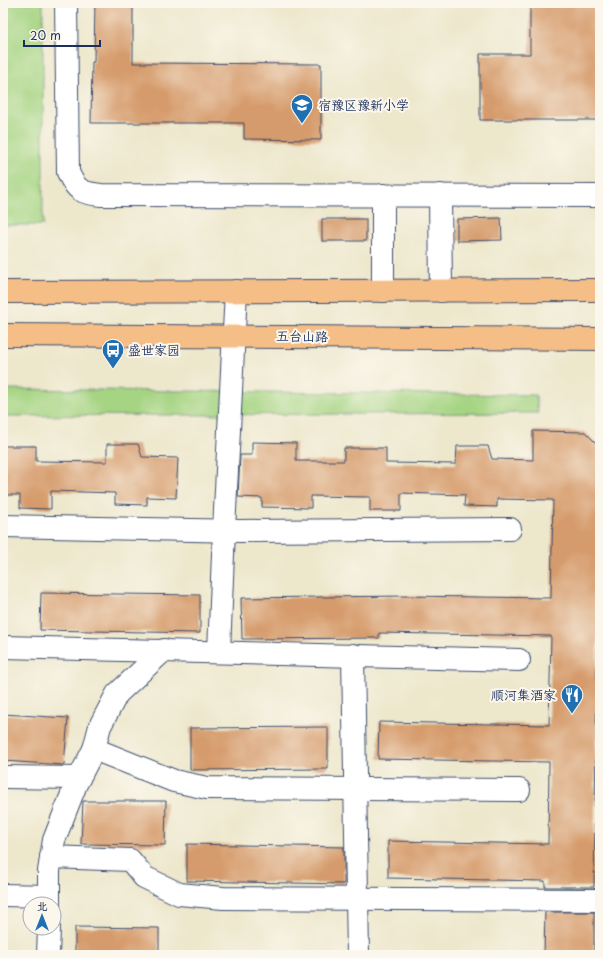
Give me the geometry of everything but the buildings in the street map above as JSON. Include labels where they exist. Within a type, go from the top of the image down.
[{"type":"main road","points":[[3,292],[600,290]]},
{"type":"main road","name":"五台山路","points":[[3,335],[235,335],[600,339]]},
{"type":"lane","points":[[66,3],[68,172],[73,185],[85,193],[101,195],[600,196]]},
{"type":"lane","points":[[382,291],[383,195]]},
{"type":"lane","points":[[440,195],[441,291]]},
{"type":"lane","points":[[219,651],[236,291]]},
{"type":"lane","points":[[3,526],[224,530],[510,529]]},
{"type":"lane","points":[[3,647],[219,651],[519,660]]},
{"type":"lane","points":[[49,896],[54,840],[79,778],[94,749],[100,726],[117,694],[164,650]]},
{"type":"lane","points":[[353,655],[354,789],[358,899],[358,955]]},
{"type":"lane","points":[[94,749],[174,781],[206,788],[519,790]]},
{"type":"lane","points":[[3,777],[79,778]]},
{"type":"lane","points":[[52,857],[130,860],[144,877],[179,894],[223,898],[600,900]]},
{"type":"lane","points":[[3,895],[22,897]]},
{"type":"lane","points":[[48,955],[49,936]]},
{"type":"green space","points":[[3,3],[43,3],[43,225],[3,225]]},
{"type":"green space","points":[[3,389],[536,395],[538,413],[3,416]]},
{"type":"place","name":"宿豫区豫新小学","points":[[302,124]]},
{"type":"place","name":"盛世家园","points":[[113,370]]},
{"type":"place","name":"顺河集酒家","points":[[572,714]]}]
